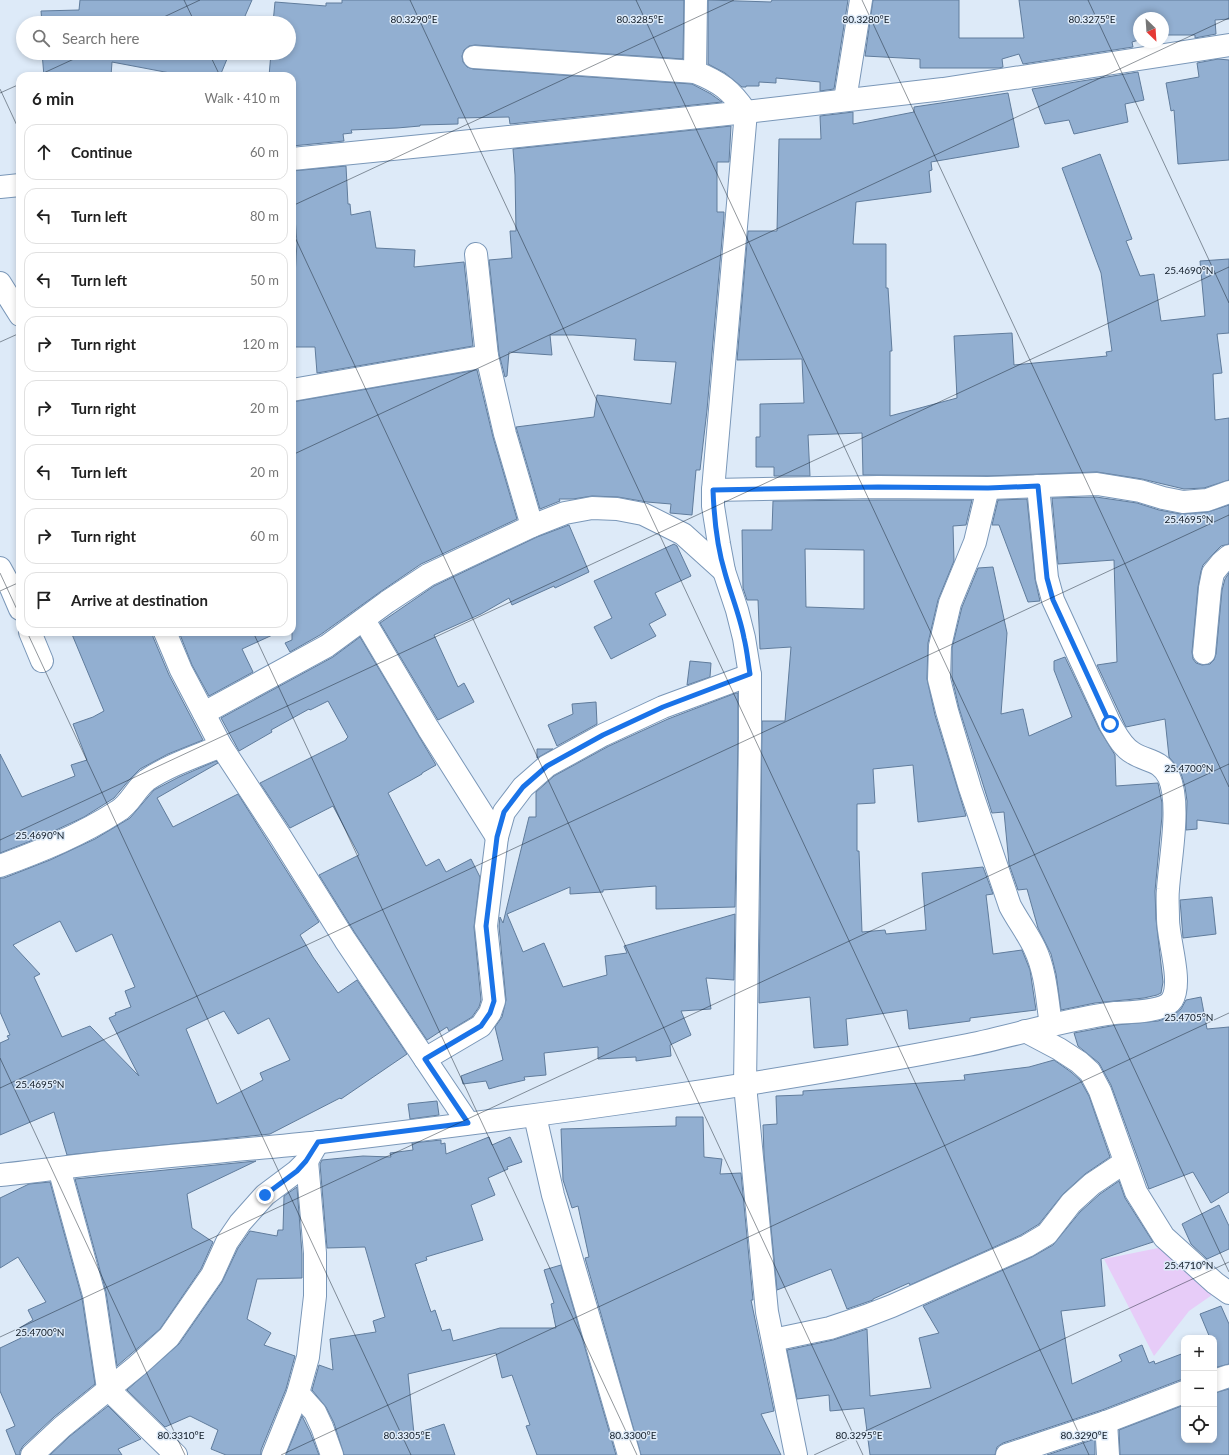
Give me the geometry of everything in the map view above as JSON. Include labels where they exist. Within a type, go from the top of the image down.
[{"type":"street","points":[[695,72],[696,0]]},
{"type":"street","points":[[845,100],[861,0]]},
{"type":"street","points":[[296,159],[746,112],[943,89],[1229,45]]},
{"type":"street","points":[[474,57],[695,72],[726,87],[733,93],[746,112],[713,490],[713,506],[724,572],[742,631],[750,674],[745,1085],[767,1312],[796,1455]]},
{"type":"street","points":[[0,187],[16,185]]},
{"type":"street","points":[[476,254],[487,356],[505,434],[532,526]]},
{"type":"street","points":[[0,283],[16,309]]},
{"type":"street","points":[[296,389],[487,356]]},
{"type":"street","points":[[713,490],[878,487],[988,488],[1098,484],[1140,491],[1183,502],[1207,500],[1229,492]]},
{"type":"street","points":[[0,1175],[318,1142],[535,1116],[745,1085],[922,1054],[999,1039],[1051,1025],[1110,1014],[1151,1010],[1168,1005],[1173,998],[1176,981],[1168,924],[1168,891],[1173,843],[1174,794],[1168,775],[1158,762],[1131,752],[1121,741],[1110,724],[1053,600],[1047,578],[1038,486]]},
{"type":"street","points":[[988,488],[975,542],[950,604],[940,646],[939,678],[947,711],[970,788],[1010,906],[1035,949],[1042,968],[1051,1025]]},
{"type":"street","points":[[204,713],[327,646],[387,602],[428,576],[532,526],[565,513],[592,508],[617,509],[643,514],[684,534],[724,572]]},
{"type":"street","points":[[1204,653],[1210,588],[1213,573],[1229,556]]},
{"type":"street","points":[[0,568],[16,600]]},
{"type":"street","points":[[364,620],[428,728],[497,837]]},
{"type":"street","points":[[32,636],[42,661]]},
{"type":"street","points":[[167,636],[181,670],[221,746],[280,836],[344,940],[468,1123]]},
{"type":"street","points":[[425,1059],[481,1026],[490,1013],[494,1001],[486,926],[497,837],[504,812],[523,787],[547,766],[603,735],[663,707],[750,674]]},
{"type":"street","points":[[0,866],[40,851],[96,825],[121,810],[146,781],[168,768],[221,746]]},
{"type":"street","points":[[1025,1032],[1058,1049],[1079,1062],[1090,1072],[1100,1091],[1136,1192],[1164,1237],[1215,1283],[1229,1293]]},
{"type":"street","points":[[535,1116],[553,1195],[629,1455]]},
{"type":"street","points":[[32,1455],[62,1427],[137,1366],[169,1337],[212,1275],[227,1242],[240,1223],[265,1195],[297,1171],[306,1161],[318,1142]]},
{"type":"street","points":[[272,1455],[298,1393],[308,1357],[315,1296],[315,1253],[306,1161]]},
{"type":"street","points":[[773,1340],[830,1328],[879,1311],[1027,1246],[1047,1234],[1071,1203],[1092,1184],[1126,1162]]},
{"type":"street","points":[[59,1168],[94,1295],[108,1390],[176,1455]]},
{"type":"street","points":[[1217,1380],[1229,1376]]},
{"type":"street","points":[[298,1393],[315,1412],[332,1455]]},
{"type":"street","points":[[1007,1455],[1106,1422],[1181,1393]]},
{"type":"street","points":[[1106,1422],[1108,1455]]},
{"type":"shaded area","points":[[1168,1246],[1212,1295],[1189,1311],[1154,1356],[1104,1259]]},
{"type":"building","points":[[80,0],[252,0],[245,16],[41,16],[41,11],[79,10]]},
{"type":"building","points":[[342,0],[684,0],[683,59],[475,45],[469,46],[464,50],[462,56],[463,62],[467,67],[473,69],[692,84],[711,94],[722,102],[510,124],[509,117],[458,118],[458,124],[351,130],[352,133],[343,134],[344,141],[296,146],[296,72],[269,72],[270,60],[296,60],[296,16],[274,16],[275,2],[326,6],[326,3],[342,3]]},
{"type":"building","points":[[708,0],[771,2],[772,0],[848,0],[834,89],[820,91],[820,82],[776,78],[776,83],[759,82],[759,86],[742,87],[725,73],[708,64]]},
{"type":"building","points":[[873,0],[959,0],[959,38],[1024,38],[1019,0],[1229,0],[1229,19],[1215,20],[1216,34],[1195,38],[1195,35],[1169,35],[1169,12],[1133,12],[1133,47],[1023,64],[1019,54],[1002,59],[1003,67],[999,68],[920,68],[920,59],[865,56]]},
{"type":"building","points":[[1218,59],[1229,60],[1229,160],[1178,164],[1174,110],[1171,111],[1166,83],[1199,77],[1197,63]]},
{"type":"building","points":[[43,60],[227,60],[222,72],[165,72],[112,62],[111,72],[44,72]]},
{"type":"building","points":[[1138,72],[1144,100],[1125,104],[1128,122],[1074,134],[1069,120],[1045,124],[1032,89]]},
{"type":"building","points":[[1008,93],[1019,147],[931,162],[932,170],[929,171],[931,192],[856,202],[853,244],[886,244],[886,288],[888,288],[892,351],[890,351],[890,416],[957,398],[954,336],[1012,333],[1014,365],[1107,356],[1106,352],[1112,351],[1101,273],[1062,168],[1100,154],[1132,239],[1126,241],[1140,276],[1154,274],[1161,321],[1205,316],[1200,261],[1229,259],[1229,333],[1217,334],[1222,373],[1213,374],[1215,420],[1229,418],[1229,480],[1204,488],[1184,489],[1142,479],[1097,472],[988,476],[863,475],[862,433],[808,435],[810,476],[774,476],[774,467],[756,467],[756,437],[760,437],[760,404],[804,403],[802,359],[737,360],[748,231],[777,231],[779,139],[821,139],[820,116],[853,112],[853,124],[914,112],[914,107]]},
{"type":"building","points":[[731,126],[729,162],[717,162],[717,212],[724,212],[724,217],[707,410],[700,470],[696,470],[692,515],[670,513],[671,504],[618,497],[592,496],[573,499],[559,499],[560,501],[540,509],[516,427],[594,417],[597,395],[671,404],[676,362],[634,360],[636,339],[550,335],[552,355],[509,352],[507,376],[505,377],[499,354],[489,260],[512,258],[510,231],[516,231],[513,149]]},
{"type":"building","points":[[346,166],[348,204],[350,204],[351,215],[370,211],[376,248],[415,250],[414,267],[464,262],[473,346],[317,373],[315,347],[296,347],[296,171]]},
{"type":"building","points":[[477,370],[493,437],[517,519],[421,564],[320,635],[290,652],[285,643],[292,640],[292,636],[296,636],[296,401]]},
{"type":"building","points":[[1096,497],[1137,503],[1159,510],[1181,514],[1208,512],[1229,505],[1229,544],[1221,546],[1203,565],[1201,571],[1198,587],[1192,652],[1193,659],[1196,663],[1202,665],[1210,664],[1214,660],[1216,654],[1222,590],[1225,579],[1229,573],[1229,824],[1197,820],[1197,829],[1186,830],[1187,801],[1185,787],[1180,770],[1169,757],[1165,719],[1126,727],[1097,665],[1117,662],[1114,560],[1058,564],[1052,498]]},
{"type":"building","points":[[1027,499],[1035,579],[1040,601],[1028,602],[999,525],[992,525],[998,500]]},
{"type":"building","points":[[972,500],[966,525],[953,526],[954,561],[938,600],[928,643],[927,679],[935,715],[966,816],[918,822],[913,765],[873,769],[875,803],[857,804],[857,851],[859,851],[862,932],[885,930],[886,934],[926,930],[922,873],[983,867],[993,894],[986,895],[993,954],[1022,950],[1030,970],[1036,1010],[970,1018],[970,1021],[909,1029],[907,1010],[846,1019],[848,1045],[814,1048],[810,997],[759,1003],[762,721],[785,721],[791,647],[760,649],[758,600],[747,600],[743,588],[742,530],[772,530],[773,501]],"holes":[[[805,549],[864,550],[864,609],[806,607]]]},
{"type":"building","points":[[569,525],[589,572],[555,588],[554,586],[512,605],[509,598],[481,614],[434,635],[458,687],[464,683],[474,702],[438,720],[380,623],[434,586],[537,537]]},
{"type":"building","points":[[674,544],[677,546],[691,576],[655,593],[666,615],[649,624],[656,636],[611,659],[594,627],[612,618],[594,581]]},
{"type":"building","points":[[993,567],[1007,633],[1001,714],[1023,709],[1029,736],[1072,717],[1054,670],[1054,661],[1065,657],[1099,729],[1115,755],[1116,786],[1158,783],[1162,803],[1162,816],[1155,891],[1156,919],[1163,982],[1161,993],[1157,995],[1144,998],[1095,1003],[1061,1010],[1056,974],[1051,954],[1038,928],[1027,889],[1018,890],[1009,864],[1004,812],[992,813],[959,708],[952,678],[952,648],[962,607],[978,568]]},
{"type":"building","points":[[73,636],[153,636],[169,675],[203,740],[168,754],[140,769],[114,798],[84,817],[41,837],[0,853],[0,754],[22,797],[75,776],[71,765],[87,760],[73,724],[93,717],[104,711]]},
{"type":"building","points":[[181,636],[270,636],[242,649],[253,672],[209,696],[192,665]]},
{"type":"building","points":[[360,637],[436,765],[388,793],[426,866],[439,859],[446,872],[471,859],[480,877],[474,927],[481,1000],[479,1007],[472,1017],[449,1031],[447,1027],[427,1040],[355,933],[319,875],[359,855],[333,806],[290,828],[260,783],[346,740],[348,737],[328,701],[310,710],[309,709],[271,730],[272,732],[239,751],[221,718],[333,657]]},
{"type":"building","points":[[690,661],[711,663],[710,677],[687,685]]},
{"type":"building","points":[[738,693],[738,737],[735,907],[656,909],[656,886],[570,894],[570,887],[507,914],[523,952],[544,943],[563,987],[607,975],[605,956],[627,953],[624,946],[735,914],[734,980],[706,978],[711,1009],[681,1011],[691,1035],[670,1045],[671,1056],[636,1061],[636,1057],[598,1059],[598,1047],[544,1053],[546,1075],[524,1077],[525,1080],[489,1089],[486,1081],[463,1084],[461,1076],[503,1060],[495,1027],[502,1017],[506,1000],[499,926],[500,917],[503,923],[529,817],[536,817],[536,792],[554,776],[609,746],[668,719]]},
{"type":"building","points":[[596,702],[597,724],[557,746],[548,725],[573,714],[572,704]]},
{"type":"building","points":[[537,749],[553,749],[537,758]]},
{"type":"building","points":[[216,761],[218,763],[157,798],[173,827],[238,794],[319,922],[300,935],[313,957],[338,993],[357,980],[407,1054],[341,1099],[340,1098],[270,1134],[67,1155],[54,1112],[0,1135],[0,1043],[9,1039],[7,1036],[10,1035],[0,1012],[0,878],[4,878],[50,860],[95,839],[130,818],[154,790]],"holes":[[[60,921],[76,952],[112,934],[135,987],[125,991],[131,1007],[115,1013],[116,1015],[109,1018],[139,1076],[90,1026],[62,1037],[34,977],[40,974],[13,945]],[[224,1011],[238,1034],[269,1018],[290,1060],[260,1073],[263,1080],[217,1104],[186,1029]]]},
{"type":"building","points":[[1212,897],[1216,934],[1183,938],[1180,900]]},
{"type":"building","points":[[1201,997],[1207,1029],[1229,1027],[1229,1192],[1211,1203],[1193,1172],[1149,1189],[1111,1085],[1099,1063],[1078,1046],[1074,1033],[1116,1025],[1158,1021],[1176,1013],[1181,1009],[1186,1000]]},
{"type":"building","points":[[1054,1060],[1080,1080],[1089,1096],[1110,1157],[1085,1174],[1063,1194],[1039,1224],[1021,1235],[910,1285],[909,1283],[873,1300],[847,1309],[831,1269],[777,1290],[764,1155],[763,1125],[777,1124],[776,1096],[803,1095],[803,1091],[965,1080],[964,1075],[1029,1067]]},
{"type":"building","points":[[437,1101],[439,1115],[410,1119],[408,1104]]},
{"type":"building","points":[[676,1117],[703,1117],[704,1157],[722,1159],[720,1174],[741,1173],[753,1300],[751,1300],[774,1411],[761,1414],[781,1455],[641,1455],[585,1258],[589,1257],[578,1206],[572,1208],[563,1180],[561,1129],[676,1126]]},
{"type":"building","points":[[489,1137],[492,1145],[510,1137],[522,1162],[507,1167],[508,1169],[488,1178],[495,1195],[471,1205],[483,1240],[426,1257],[427,1260],[415,1264],[431,1312],[435,1310],[442,1331],[450,1329],[453,1341],[500,1328],[556,1328],[551,1304],[554,1303],[544,1270],[561,1265],[616,1455],[537,1455],[526,1426],[530,1425],[512,1375],[502,1378],[496,1353],[408,1374],[414,1434],[444,1424],[455,1455],[344,1455],[334,1423],[326,1407],[312,1390],[319,1365],[333,1370],[330,1339],[376,1332],[373,1321],[385,1317],[365,1247],[327,1248],[320,1164],[322,1160],[363,1156],[391,1157],[390,1153],[413,1150],[412,1143],[441,1140],[441,1144],[445,1143],[446,1154]]},
{"type":"building","points":[[256,1161],[187,1194],[192,1228],[213,1242],[201,1269],[160,1329],[117,1366],[106,1292],[75,1179]]},
{"type":"building","points":[[1119,1181],[1125,1198],[1153,1242],[1101,1259],[1105,1306],[1061,1311],[1072,1384],[1122,1361],[1119,1355],[1142,1345],[1149,1363],[1154,1361],[1155,1364],[1181,1354],[1181,1380],[1102,1410],[1003,1443],[997,1447],[995,1455],[870,1455],[864,1408],[830,1411],[829,1395],[797,1399],[787,1350],[833,1340],[867,1329],[870,1396],[931,1388],[919,1338],[939,1333],[923,1306],[1032,1257],[1053,1245],[1080,1212],[1100,1194]]},
{"type":"building","points":[[50,1182],[82,1298],[95,1384],[54,1417],[23,1446],[20,1451],[20,1455],[16,1455],[6,1430],[15,1426],[0,1391],[0,1348],[21,1338],[16,1330],[33,1320],[28,1310],[46,1302],[18,1257],[0,1268],[0,1198],[29,1184]]},
{"type":"building","points":[[297,1187],[302,1254],[302,1278],[257,1279],[247,1319],[271,1333],[264,1345],[295,1356],[286,1389],[261,1450],[261,1455],[226,1455],[211,1449],[218,1430],[190,1416],[165,1427],[127,1390],[179,1344],[222,1282],[238,1248],[250,1231],[277,1236],[278,1230],[283,1230],[284,1196]]},
{"type":"building","points":[[1219,1205],[1229,1226],[1229,1249],[1207,1259],[1191,1244],[1182,1224]]},
{"type":"building","points":[[1221,1306],[1229,1324],[1229,1364],[1217,1367],[1217,1335],[1209,1335],[1200,1314]]},
{"type":"building","points":[[1229,1389],[1229,1455],[1120,1455],[1119,1430],[1181,1406],[1181,1443],[1217,1443],[1217,1392]]},
{"type":"building","points":[[108,1406],[141,1439],[118,1449],[122,1455],[50,1455],[70,1436]]},
{"type":"building","points":[[302,1416],[310,1432],[319,1455],[286,1455]]},
{"type":"building","points":[[1095,1439],[1095,1455],[1047,1455]]},
{"type":"route","points":[[265,1195],[297,1171],[306,1161],[318,1142],[468,1123],[425,1059],[481,1026],[490,1013],[494,1001],[486,926],[497,837],[504,812],[523,787],[547,766],[603,735],[663,707],[750,674],[744,638],[737,610],[724,572],[713,506],[713,490],[878,487],[988,488],[1038,486],[1047,578],[1053,600],[1110,724]]}]
